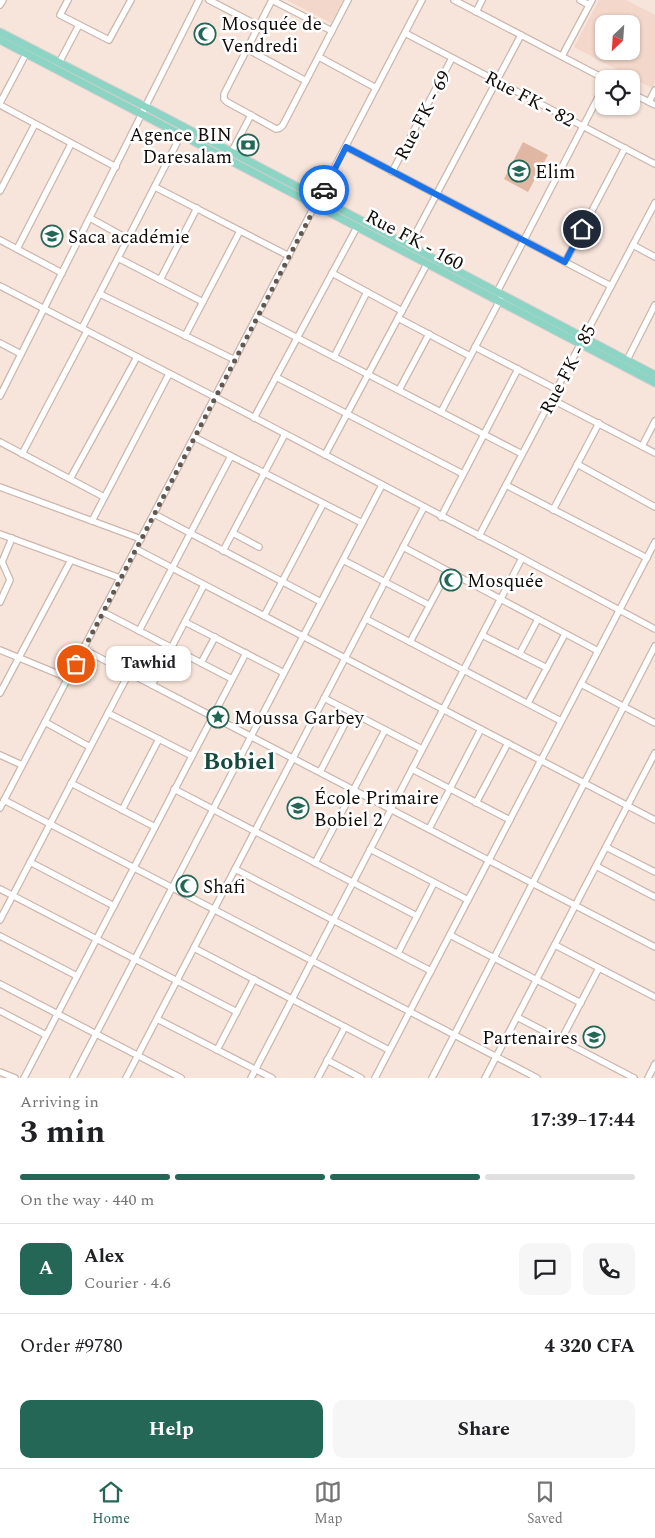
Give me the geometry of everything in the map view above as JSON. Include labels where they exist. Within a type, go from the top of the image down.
[{"type":"main road","name":"Rue FK - 160","points":[[0,32],[232,153],[357,227],[427,264],[500,296]]},
{"type":"main road","name":"Rue FK - 160","points":[[0,40],[181,136],[409,246],[655,382]]},
{"type":"main road","name":"Rue FK - 160","points":[[582,340],[655,375]]},
{"type":"street","points":[[0,5],[3,0]]},
{"type":"street","points":[[68,0],[60,15],[109,40],[131,0]]},
{"type":"street","points":[[0,396],[199,0]]},
{"type":"street","points":[[209,0],[259,26]]},
{"type":"street","points":[[332,31],[272,0],[224,94],[224,99],[276,128],[280,128],[283,125],[319,57],[348,0]]},
{"type":"street","points":[[0,808],[422,0]]},
{"type":"street","points":[[454,0],[595,74]]},
{"type":"street","points":[[476,12],[482,0]]},
{"type":"street","points":[[562,56],[590,2],[580,0]]},
{"type":"street","points":[[59,63],[79,25]]},
{"type":"street","name":"Rue FK - 82","points":[[405,33],[655,164]]},
{"type":"street","points":[[409,246],[521,35]]},
{"type":"street","points":[[247,50],[306,81]]},
{"type":"street","points":[[26,54],[0,104],[116,167]]},
{"type":"street","points":[[319,57],[376,88]]},
{"type":"street","name":"Rue FK - 69","points":[[392,172],[452,58]]},
{"type":"street","points":[[649,102],[655,90]]},
{"type":"street","points":[[640,98],[655,105]]},
{"type":"street","points":[[441,412],[500,296],[524,240],[595,103]]},
{"type":"street","points":[[232,153],[251,115]]},
{"type":"street","points":[[0,191],[35,124]]},
{"type":"street","points":[[22,454],[118,258],[181,136]]},
{"type":"street","points":[[17,249],[72,144]]},
{"type":"street","points":[[346,147],[611,286]]},
{"type":"street","points":[[565,262],[625,148]]},
{"type":"street","points":[[155,187],[289,256]]},
{"type":"street","name":"Rue FK - 85","points":[[478,536],[655,203]]},
{"type":"street","points":[[160,280],[197,208]]},
{"type":"street","points":[[90,218],[128,239]]},
{"type":"street","points":[[254,418],[357,227]]},
{"type":"street","points":[[185,336],[240,231]]},
{"type":"street","points":[[0,240],[62,273]]},
{"type":"street","points":[[633,245],[655,257]]},
{"type":"street","points":[[118,258],[203,302]]},
{"type":"street","points":[[325,455],[427,264]]},
{"type":"street","points":[[332,273],[402,311]]},
{"type":"street","points":[[0,286],[522,558],[655,630]]},
{"type":"street","points":[[334,357],[367,292]]},
{"type":"street","points":[[100,294],[235,360]]},
{"type":"street","points":[[627,360],[655,307]]},
{"type":"street","points":[[257,317],[522,454]]},
{"type":"street","points":[[398,318],[470,356]]},
{"type":"street","points":[[399,390],[429,334]]},
{"type":"street","points":[[0,343],[21,354]]},
{"type":"street","points":[[475,347],[556,389]]},
{"type":"street","points":[[70,479],[137,357]]},
{"type":"street","points":[[441,517],[518,369]]},
{"type":"street","points":[[92,521],[169,374]]},
{"type":"street","points":[[276,377],[463,474]]},
{"type":"street","points":[[551,399],[655,453]]},
{"type":"street","points":[[642,446],[655,422]]},
{"type":"street","points":[[554,510],[599,423]]},
{"type":"street","points":[[223,551],[285,434]]},
{"type":"street","points":[[194,437],[362,523]]},
{"type":"street","points":[[0,442],[104,497]]},
{"type":"street","points":[[139,631],[231,456]]},
{"type":"street","points":[[577,464],[655,507]]},
{"type":"street","points":[[506,484],[647,558]]},
{"type":"street","points":[[73,1078],[382,485]]},
{"type":"street","points":[[0,486],[141,539]]},
{"type":"street","points":[[264,616],[324,504]]},
{"type":"street","points":[[126,1078],[424,508]]},
{"type":"street","points":[[154,514],[322,602]]},
{"type":"street","points":[[232,533],[260,547]]},
{"type":"street","points":[[0,534],[120,578]]},
{"type":"street","points":[[0,602],[10,580],[2,562],[12,538]]},
{"type":"street","points":[[375,1078],[655,542]]},
{"type":"street","points":[[403,547],[598,651]]},
{"type":"street","points":[[136,549],[655,820]]},
{"type":"street","points":[[251,1078],[522,558]]},
{"type":"street","points":[[0,693],[71,560]]},
{"type":"street","points":[[343,560],[429,605]]},
{"type":"street","points":[[410,642],[448,571]]},
{"type":"street","points":[[152,685],[204,585]]},
{"type":"street","points":[[103,612],[232,679]]},
{"type":"street","points":[[366,619],[561,721]]},
{"type":"street","points":[[520,653],[538,619]]},
{"type":"street","points":[[185,622],[284,673]]},
{"type":"street","points":[[528,703],[565,634]]},
{"type":"street","points":[[482,635],[547,668]]},
{"type":"street","points":[[201,663],[215,637]]},
{"type":"street","points":[[432,1078],[655,646]]},
{"type":"street","points":[[83,649],[655,947]]},
{"type":"street","points":[[0,650],[68,678]]},
{"type":"street","points":[[24,1078],[246,653]]},
{"type":"street","points":[[0,920],[129,673]]},
{"type":"street","points":[[581,684],[655,723]]},
{"type":"street","points":[[324,698],[422,750]]},
{"type":"street","points":[[320,772],[351,712]]},
{"type":"street","points":[[108,713],[192,756]]},
{"type":"street","points":[[45,722],[90,747]]},
{"type":"street","points":[[429,829],[481,729]]},
{"type":"street","points":[[315,863],[385,730]]},
{"type":"street","points":[[122,810],[158,739]]},
{"type":"street","points":[[476,803],[508,743]]},
{"type":"street","points":[[485,1078],[655,753]]},
{"type":"street","points":[[0,755],[22,765]]},
{"type":"street","points":[[648,767],[655,771]]},
{"type":"street","points":[[412,769],[510,820]]},
{"type":"street","points":[[71,783],[155,827]]},
{"type":"street","points":[[174,790],[417,916]]},
{"type":"street","points":[[4,800],[537,1078]]},
{"type":"street","points":[[606,847],[655,872]]},
{"type":"street","points":[[370,850],[468,900]]},
{"type":"street","points":[[30,862],[114,906]]},
{"type":"street","points":[[596,866],[655,897]]},
{"type":"street","points":[[235,869],[431,971]]},
{"type":"street","points":[[398,953],[434,883]]},
{"type":"street","points":[[0,889],[237,1012]]},
{"type":"street","points":[[450,935],[581,1004]]},
{"type":"street","points":[[0,936],[77,976]]},
{"type":"street","points":[[555,945],[655,997]]},
{"type":"street","points":[[194,948],[390,1050]]},
{"type":"street","points":[[562,1040],[599,968]]},
{"type":"street","points":[[217,1050],[254,979]]},
{"type":"street","points":[[0,984],[181,1078]]},
{"type":"street","points":[[0,1011],[46,1035]]},
{"type":"street","points":[[517,1017],[634,1078]]},
{"type":"street","points":[[157,1019],[272,1078]]},
{"type":"street","points":[[318,1078],[345,1027]]},
{"type":"street","points":[[327,1060],[361,1078]]},
{"type":"street","points":[[648,1078],[655,1064]]},
{"type":"street","points":[[0,1072],[15,1078]]},
{"type":"shaded area","points":[[287,0],[343,0],[331,23]]},
{"type":"shaded area","points":[[599,0],[626,0],[655,15],[655,81],[652,88],[640,82],[640,70],[618,70],[599,60],[640,60],[640,15],[595,15],[595,58],[574,47]]},
{"type":"shaded area","points":[[523,142],[548,155],[528,192],[504,179]]},
{"type":"way so far","points":[[76,664],[324,190]]},
{"type":"place","name":"Mosquée de Vendredi","points":[[205,34]]},
{"type":"place","name":"Agence BIN Daresalam","points":[[248,145]]},
{"type":"place","name":"Elim","points":[[519,171]]},
{"type":"place","name":"Saca académie","points":[[52,236]]},
{"type":"place","name":"Mosquée","points":[[451,580]]},
{"type":"place","name":"Tawhid","points":[[76,664]]},
{"type":"place","name":"Moussa Garbey","points":[[218,717]]},
{"type":"place","name":"École Primaire Bobiel 2","points":[[298,808]]},
{"type":"place","name":"Shafi","points":[[187,886]]},
{"type":"place","name":"Partenaires","points":[[594,1037]]},
{"type":"district","name":"Bobiel","points":[[239,761]]},
{"type":"route","points":[[324,190],[346,147],[565,262],[582,229]]}]
